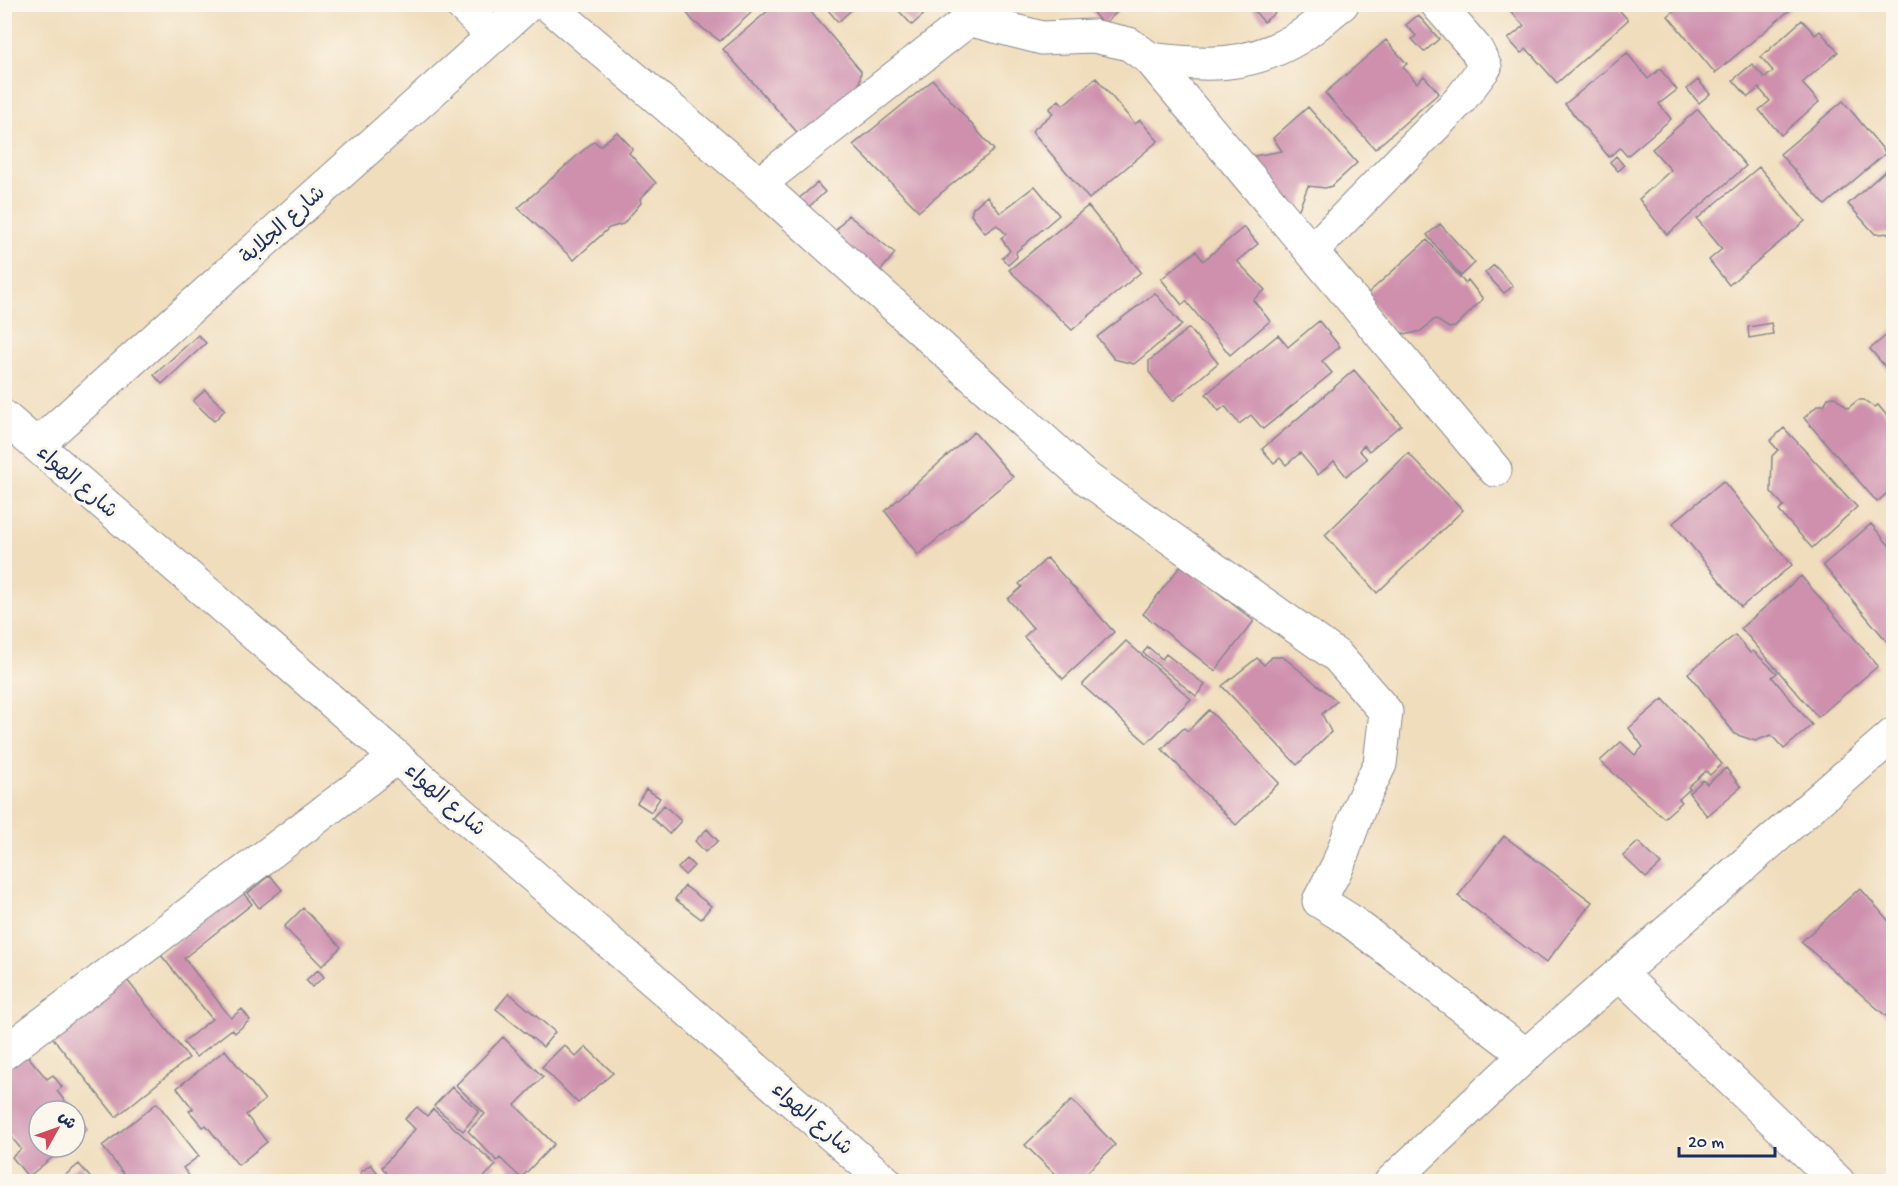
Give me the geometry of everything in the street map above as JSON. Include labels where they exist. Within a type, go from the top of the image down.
[{"type":"street","points":[[461,4],[492,35]]},
{"type":"street","name":"شارع الجلابة","points":[[36,445],[529,4]]},
{"type":"street","points":[[547,4],[759,184],[1086,478],[1337,656],[1352,672],[1386,712],[1380,764],[1361,803],[1338,865],[1319,901],[1348,919],[1526,1055]]},
{"type":"street","points":[[1150,59],[1194,65],[1226,64],[1260,57],[1299,38],[1342,4]]},
{"type":"street","points":[[1312,250],[1460,100],[1485,67],[1476,49],[1437,4]]},
{"type":"street","points":[[759,184],[978,12],[1042,38],[1094,36],[1129,44],[1150,59],[1495,470]]},
{"type":"street","name":"شارع الهواء","points":[[4,417],[886,1182]]},
{"type":"street","points":[[1391,1182],[1526,1055],[1893,734]]},
{"type":"street","points":[[4,1053],[397,757]]},
{"type":"street","points":[[1620,974],[1838,1182]]},
{"type":"building","points":[[680,4],[754,4],[748,9],[751,13],[720,41],[693,21]]},
{"type":"building","points":[[776,4],[804,4],[861,71],[858,94],[804,140],[723,49]]},
{"type":"building","points":[[823,4],[858,4],[838,22]]},
{"type":"building","points":[[906,4],[925,4],[930,9],[912,25],[899,11]]},
{"type":"building","points":[[1086,4],[1126,4],[1103,25]]},
{"type":"building","points":[[1270,4],[1276,12],[1264,22],[1250,6]]},
{"type":"building","points":[[1511,4],[1614,4],[1628,20],[1557,83],[1527,49],[1521,53],[1508,39],[1524,26],[1508,8]]},
{"type":"building","points":[[1682,4],[1787,4],[1791,9],[1715,73],[1668,16]]},
{"type":"building","points":[[1418,15],[1439,39],[1424,52],[1412,39],[1416,36],[1406,25]]},
{"type":"building","points":[[1802,20],[1815,35],[1820,31],[1838,52],[1802,83],[1819,102],[1781,135],[1759,110],[1770,101],[1759,88],[1748,97],[1733,80],[1752,64],[1765,78],[1773,71],[1761,57]]},
{"type":"building","points":[[1386,40],[1407,64],[1403,67],[1417,83],[1424,76],[1439,93],[1375,149],[1325,93]]},
{"type":"building","points":[[1627,53],[1648,79],[1660,69],[1677,90],[1659,104],[1671,119],[1627,156],[1620,148],[1609,157],[1565,104]]},
{"type":"building","points":[[1096,78],[1135,124],[1140,120],[1158,141],[1089,199],[1032,131],[1053,113],[1049,109],[1059,100],[1063,105]]},
{"type":"building","points":[[933,80],[994,150],[919,211],[853,145]]},
{"type":"building","points":[[1698,80],[1710,94],[1699,103],[1687,89]]},
{"type":"building","points":[[1843,101],[1886,153],[1825,205],[1780,154]]},
{"type":"building","points":[[1308,107],[1357,163],[1332,186],[1325,188],[1308,186],[1297,214],[1280,203],[1285,191],[1276,199],[1249,157],[1282,151],[1273,138]]},
{"type":"building","points":[[1698,109],[1746,166],[1667,235],[1639,199],[1671,170],[1652,149]]},
{"type":"building","points":[[617,132],[633,149],[629,153],[656,183],[640,199],[641,203],[623,224],[609,228],[574,260],[518,208],[594,141],[600,146]]},
{"type":"building","points":[[1616,156],[1624,166],[1618,171],[1610,162]]},
{"type":"building","points":[[1894,163],[1894,233],[1875,234],[1848,204]]},
{"type":"building","points":[[1759,167],[1805,221],[1729,285],[1709,260],[1722,249],[1697,219]]},
{"type":"building","points":[[817,183],[825,192],[802,213],[796,201]]},
{"type":"building","points":[[1035,186],[1059,215],[1016,252],[1017,257],[1008,265],[1002,258],[1010,251],[1001,238],[1006,234],[997,225],[985,233],[971,215],[973,208],[987,196],[1000,213]]},
{"type":"building","points":[[1088,206],[1141,272],[1072,330],[1009,270]]},
{"type":"building","points":[[848,215],[895,253],[874,279],[827,242]]},
{"type":"building","points":[[1440,224],[1475,263],[1461,276],[1427,235]]},
{"type":"building","points":[[1244,227],[1258,244],[1237,261],[1265,290],[1253,300],[1270,321],[1230,355],[1186,301],[1182,305],[1161,279],[1196,251],[1203,261]]},
{"type":"building","points":[[1427,240],[1465,283],[1468,280],[1483,299],[1455,327],[1449,328],[1435,319],[1421,331],[1409,334],[1396,332],[1366,295]]},
{"type":"building","points":[[1494,265],[1513,286],[1504,293],[1485,273]]},
{"type":"building","points":[[1155,293],[1182,325],[1134,364],[1114,359],[1097,337]]},
{"type":"building","points":[[1319,321],[1340,347],[1322,361],[1332,373],[1263,429],[1251,415],[1239,424],[1225,406],[1219,411],[1206,394],[1278,335],[1288,347]]},
{"type":"building","points":[[1771,323],[1773,334],[1749,338],[1748,327]]},
{"type":"building","points":[[1189,328],[1218,363],[1173,401],[1149,372],[1149,361]]},
{"type":"building","points":[[1894,329],[1894,377],[1870,349]]},
{"type":"building","points":[[198,335],[206,343],[162,384],[154,375]]},
{"type":"building","points":[[1354,370],[1401,425],[1369,451],[1364,445],[1359,450],[1367,459],[1346,476],[1334,461],[1318,475],[1300,453],[1286,465],[1280,458],[1274,463],[1262,449]]},
{"type":"building","points":[[205,390],[225,410],[214,421],[193,401]]},
{"type":"building","points":[[1835,397],[1848,408],[1858,400],[1864,400],[1874,407],[1878,405],[1894,424],[1894,487],[1877,502],[1804,418],[1818,405],[1824,405],[1828,398]]},
{"type":"building","points":[[1784,428],[1857,507],[1812,548],[1779,511],[1784,506],[1771,492],[1772,456],[1778,450],[1770,441]]},
{"type":"building","points":[[974,432],[1013,477],[918,555],[885,511]]},
{"type":"building","points":[[1408,453],[1463,510],[1377,593],[1325,535]]},
{"type":"building","points":[[1723,481],[1792,565],[1741,607],[1673,523]]},
{"type":"building","points":[[1871,524],[1894,551],[1894,642],[1890,645],[1823,565]]},
{"type":"building","points":[[1047,558],[1114,632],[1063,679],[1024,637],[1033,628],[1008,599],[1022,587],[1019,584]]},
{"type":"building","points":[[1182,564],[1254,621],[1215,671],[1143,614]]},
{"type":"building","points":[[1801,576],[1878,666],[1818,717],[1741,628]]},
{"type":"building","points":[[1735,635],[1750,653],[1753,651],[1777,673],[1772,677],[1812,725],[1784,749],[1771,735],[1755,741],[1735,734],[1688,673]]},
{"type":"building","points":[[1126,641],[1191,699],[1147,743],[1082,685]]},
{"type":"building","points":[[1148,647],[1162,659],[1166,654],[1205,685],[1196,696],[1143,653]]},
{"type":"building","points":[[1272,657],[1283,657],[1337,701],[1322,714],[1331,732],[1297,765],[1222,686],[1257,658],[1264,665]]},
{"type":"building","points":[[1663,699],[1722,764],[1710,775],[1706,771],[1688,787],[1690,789],[1679,799],[1682,802],[1664,818],[1600,761],[1621,742],[1635,755],[1643,747],[1629,728]]},
{"type":"building","points":[[1209,710],[1279,783],[1236,825],[1162,749],[1184,728],[1188,731]]},
{"type":"building","points":[[1726,768],[1741,787],[1707,816],[1689,793],[1703,780],[1707,784]]},
{"type":"building","points":[[646,789],[660,798],[651,812],[637,803]]},
{"type":"building","points":[[664,805],[681,821],[669,834],[652,818]]},
{"type":"building","points":[[707,829],[718,841],[705,852],[695,841]]},
{"type":"building","points":[[1504,836],[1592,902],[1546,963],[1458,896]]},
{"type":"building","points":[[1638,842],[1661,864],[1646,878],[1623,856]]},
{"type":"building","points":[[687,859],[694,866],[685,875],[678,868]]},
{"type":"building","points":[[270,875],[282,890],[259,908],[248,893]]},
{"type":"building","points":[[685,886],[711,906],[701,919],[675,899]]},
{"type":"building","points":[[1860,888],[1894,927],[1894,1010],[1886,1016],[1801,942]]},
{"type":"building","points":[[242,891],[252,904],[184,958],[231,1018],[242,1009],[250,1020],[235,1033],[232,1029],[196,1057],[183,1042],[212,1019],[161,955]]},
{"type":"building","points":[[303,908],[341,947],[322,966],[284,927]]},
{"type":"building","points":[[318,970],[324,977],[312,987],[306,980]]},
{"type":"building","points":[[123,975],[189,1058],[116,1117],[48,1032]]},
{"type":"building","points":[[509,993],[555,1032],[543,1047],[496,1009]]},
{"type":"building","points":[[503,1037],[543,1077],[515,1105],[554,1144],[521,1178],[500,1158],[497,1161],[468,1131],[485,1114],[456,1085]]},
{"type":"building","points":[[564,1045],[576,1057],[586,1047],[613,1073],[578,1103],[542,1067]]},
{"type":"building","points":[[225,1050],[265,1100],[246,1115],[267,1142],[238,1165],[206,1125],[203,1127],[189,1111],[193,1109],[177,1088]]},
{"type":"building","points":[[26,1054],[47,1079],[53,1075],[62,1087],[57,1091],[63,1099],[27,1099],[27,1159],[50,1159],[28,1177],[12,1157],[21,1149],[4,1128],[4,1071]]},
{"type":"building","points":[[452,1087],[479,1111],[463,1131],[434,1106]]},
{"type":"building","points":[[1072,1100],[1115,1145],[1077,1182],[1063,1182],[1025,1145]]},
{"type":"building","points":[[157,1103],[199,1156],[183,1168],[194,1182],[121,1182],[126,1177],[102,1146]]},
{"type":"building","points":[[417,1107],[427,1116],[433,1109],[496,1165],[479,1182],[392,1182],[382,1167],[415,1129],[405,1119]]},
{"type":"building","points":[[79,1164],[94,1182],[57,1182]]},
{"type":"building","points":[[371,1164],[384,1182],[367,1182],[360,1173]]}]
